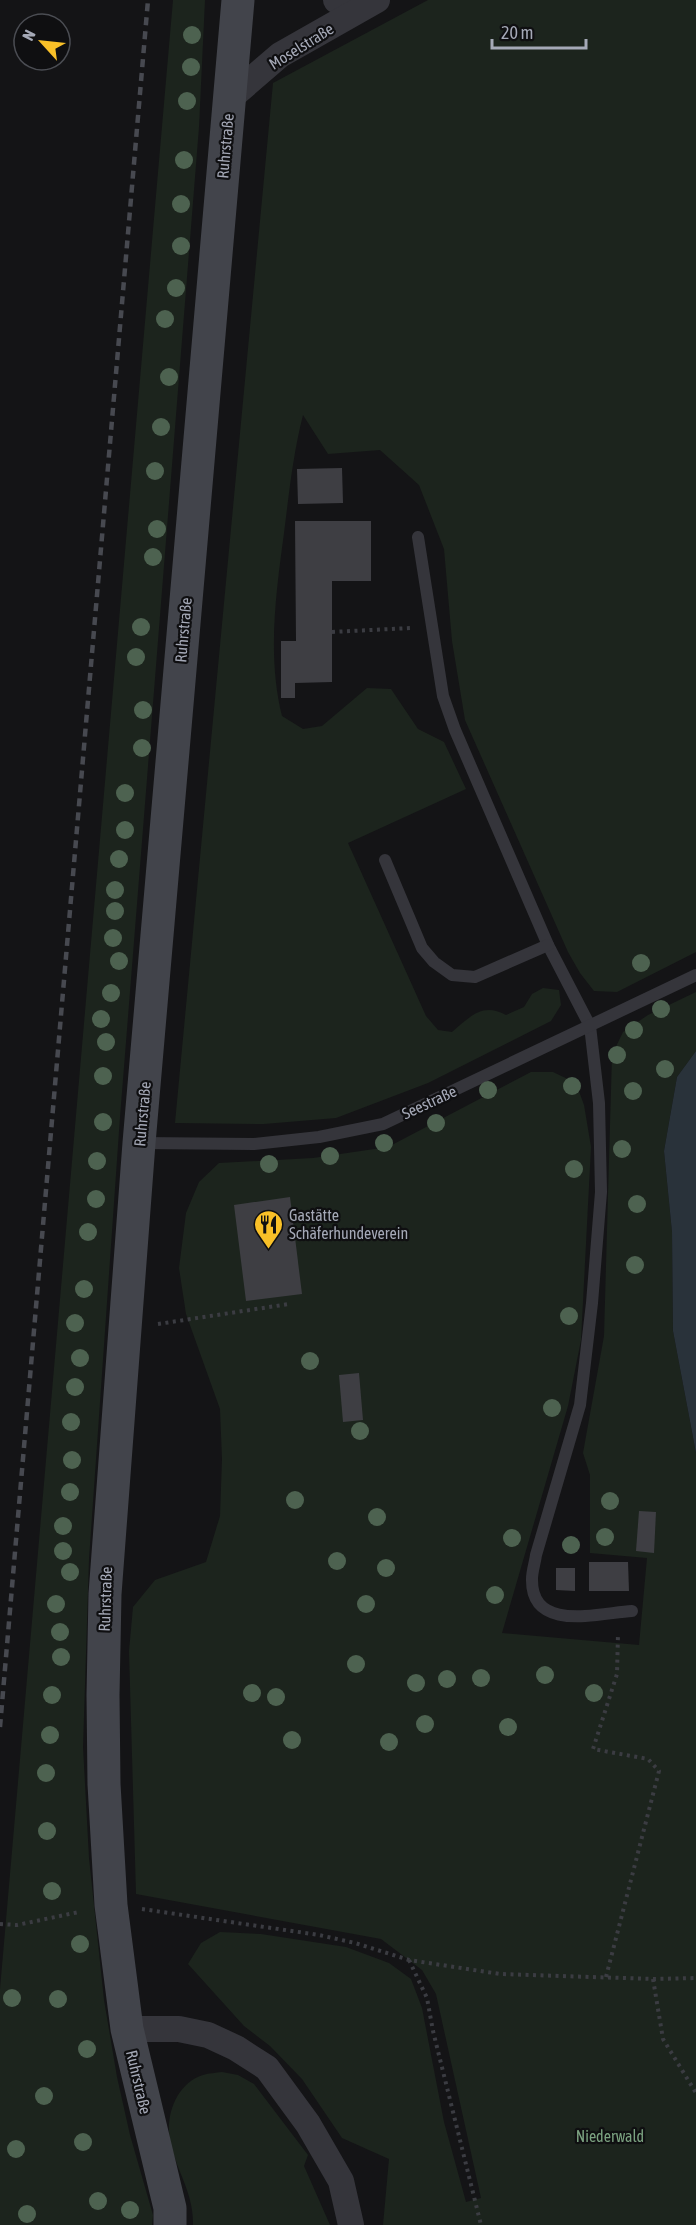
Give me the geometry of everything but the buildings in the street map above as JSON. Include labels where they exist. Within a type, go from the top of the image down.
[{"type":"street","name":"Ruhrstraße","points":[[170,2225],[170,2208],[127,2029],[111,1905],[104,1784],[104,1605],[139,1143],[238,0]]},
{"type":"street","name":"Moselstraße","points":[[336,0],[351,2],[360,0]]},
{"type":"street","name":"Moselstraße","points":[[229,99],[280,55],[377,0]]},
{"type":"street","points":[[127,2029],[178,2029],[208,2035],[236,2048],[267,2068],[308,2124],[341,2181],[351,2225]]},
{"type":"lane","points":[[418,537],[443,696],[455,730],[548,945],[590,1026],[599,1103],[601,1192],[592,1304],[580,1404],[536,1555],[532,1579],[536,1600],[549,1612],[572,1618],[632,1611]]},
{"type":"lane","points":[[385,860],[422,948],[434,963],[452,975],[475,977],[548,945]]},
{"type":"lane","name":"Seestraße","points":[[139,1143],[254,1144],[319,1137],[383,1124],[696,975]]},
{"type":"path","points":[[332,632],[432,627]]},
{"type":"path","points":[[125,1330],[289,1304]]},
{"type":"path","points":[[606,1977],[659,1771],[648,1759],[593,1749],[617,1674],[620,1641],[615,1612]]},
{"type":"path","points":[[0,1924],[17,1925],[111,1905],[319,1935],[355,1943],[409,1960],[500,1974],[653,1979],[696,1978]]},
{"type":"path","points":[[409,1960],[427,1998],[481,2225]]},
{"type":"path","points":[[653,1979],[663,2039],[696,2093]]},
{"type":"green space","points":[[173,0],[205,0],[199,127],[120,1117],[89,1559],[83,1747],[89,1858],[104,2000],[130,2135],[153,2215],[152,2225],[0,2225],[0,1989]]},
{"type":"green space","points":[[428,0],[696,0],[696,952],[617,992],[594,991],[580,973],[568,952],[465,720],[452,641],[444,549],[419,485],[380,450],[328,454],[303,415],[292,474],[274,624],[275,671],[282,716],[303,729],[322,726],[367,688],[391,689],[418,729],[444,742],[466,789],[348,843],[426,1016],[438,1030],[452,1032],[483,1011],[498,1011],[506,1015],[524,1007],[532,994],[543,988],[559,990],[561,1005],[551,1021],[428,1083],[336,1118],[264,1124],[175,1123],[273,83]]},
{"type":"green space","name":"Niederwald","points":[[696,992],[696,1051],[677,1077],[664,1151],[672,1232],[673,1331],[696,1453],[696,2225],[383,2225],[389,2159],[342,2138],[302,2079],[270,2046],[244,2026],[188,1964],[201,1943],[220,1932],[261,1934],[346,1947],[389,1963],[411,1979],[422,2008],[444,2122],[466,2202],[481,2198],[436,1994],[422,1970],[381,1939],[136,1894],[129,1651],[133,1607],[155,1580],[206,1562],[220,1516],[222,1459],[220,1409],[186,1314],[179,1268],[186,1213],[199,1182],[219,1163],[313,1158],[388,1147],[531,1072],[553,1072],[576,1083],[584,1105],[591,1147],[581,1340],[568,1406],[502,1633],[639,1645],[647,1558],[590,1553],[590,1475],[583,1453],[604,1336],[612,1055],[623,1032],[648,1015]]},
{"type":"green space","points":[[222,2072],[238,2075],[254,2084],[308,2155],[304,2166],[330,2225],[193,2225],[191,2202],[172,2151],[169,2120],[175,2101],[186,2085],[203,2075]]},
{"type":"shaded area","points":[[696,1051],[696,1453],[673,1331],[672,1232],[664,1151],[677,1077]]},
{"type":"railway","points":[[0,1727],[148,0]]},
{"type":"place","name":"Gastätte Schäferhundeverein","points":[[268,1250]]}]
